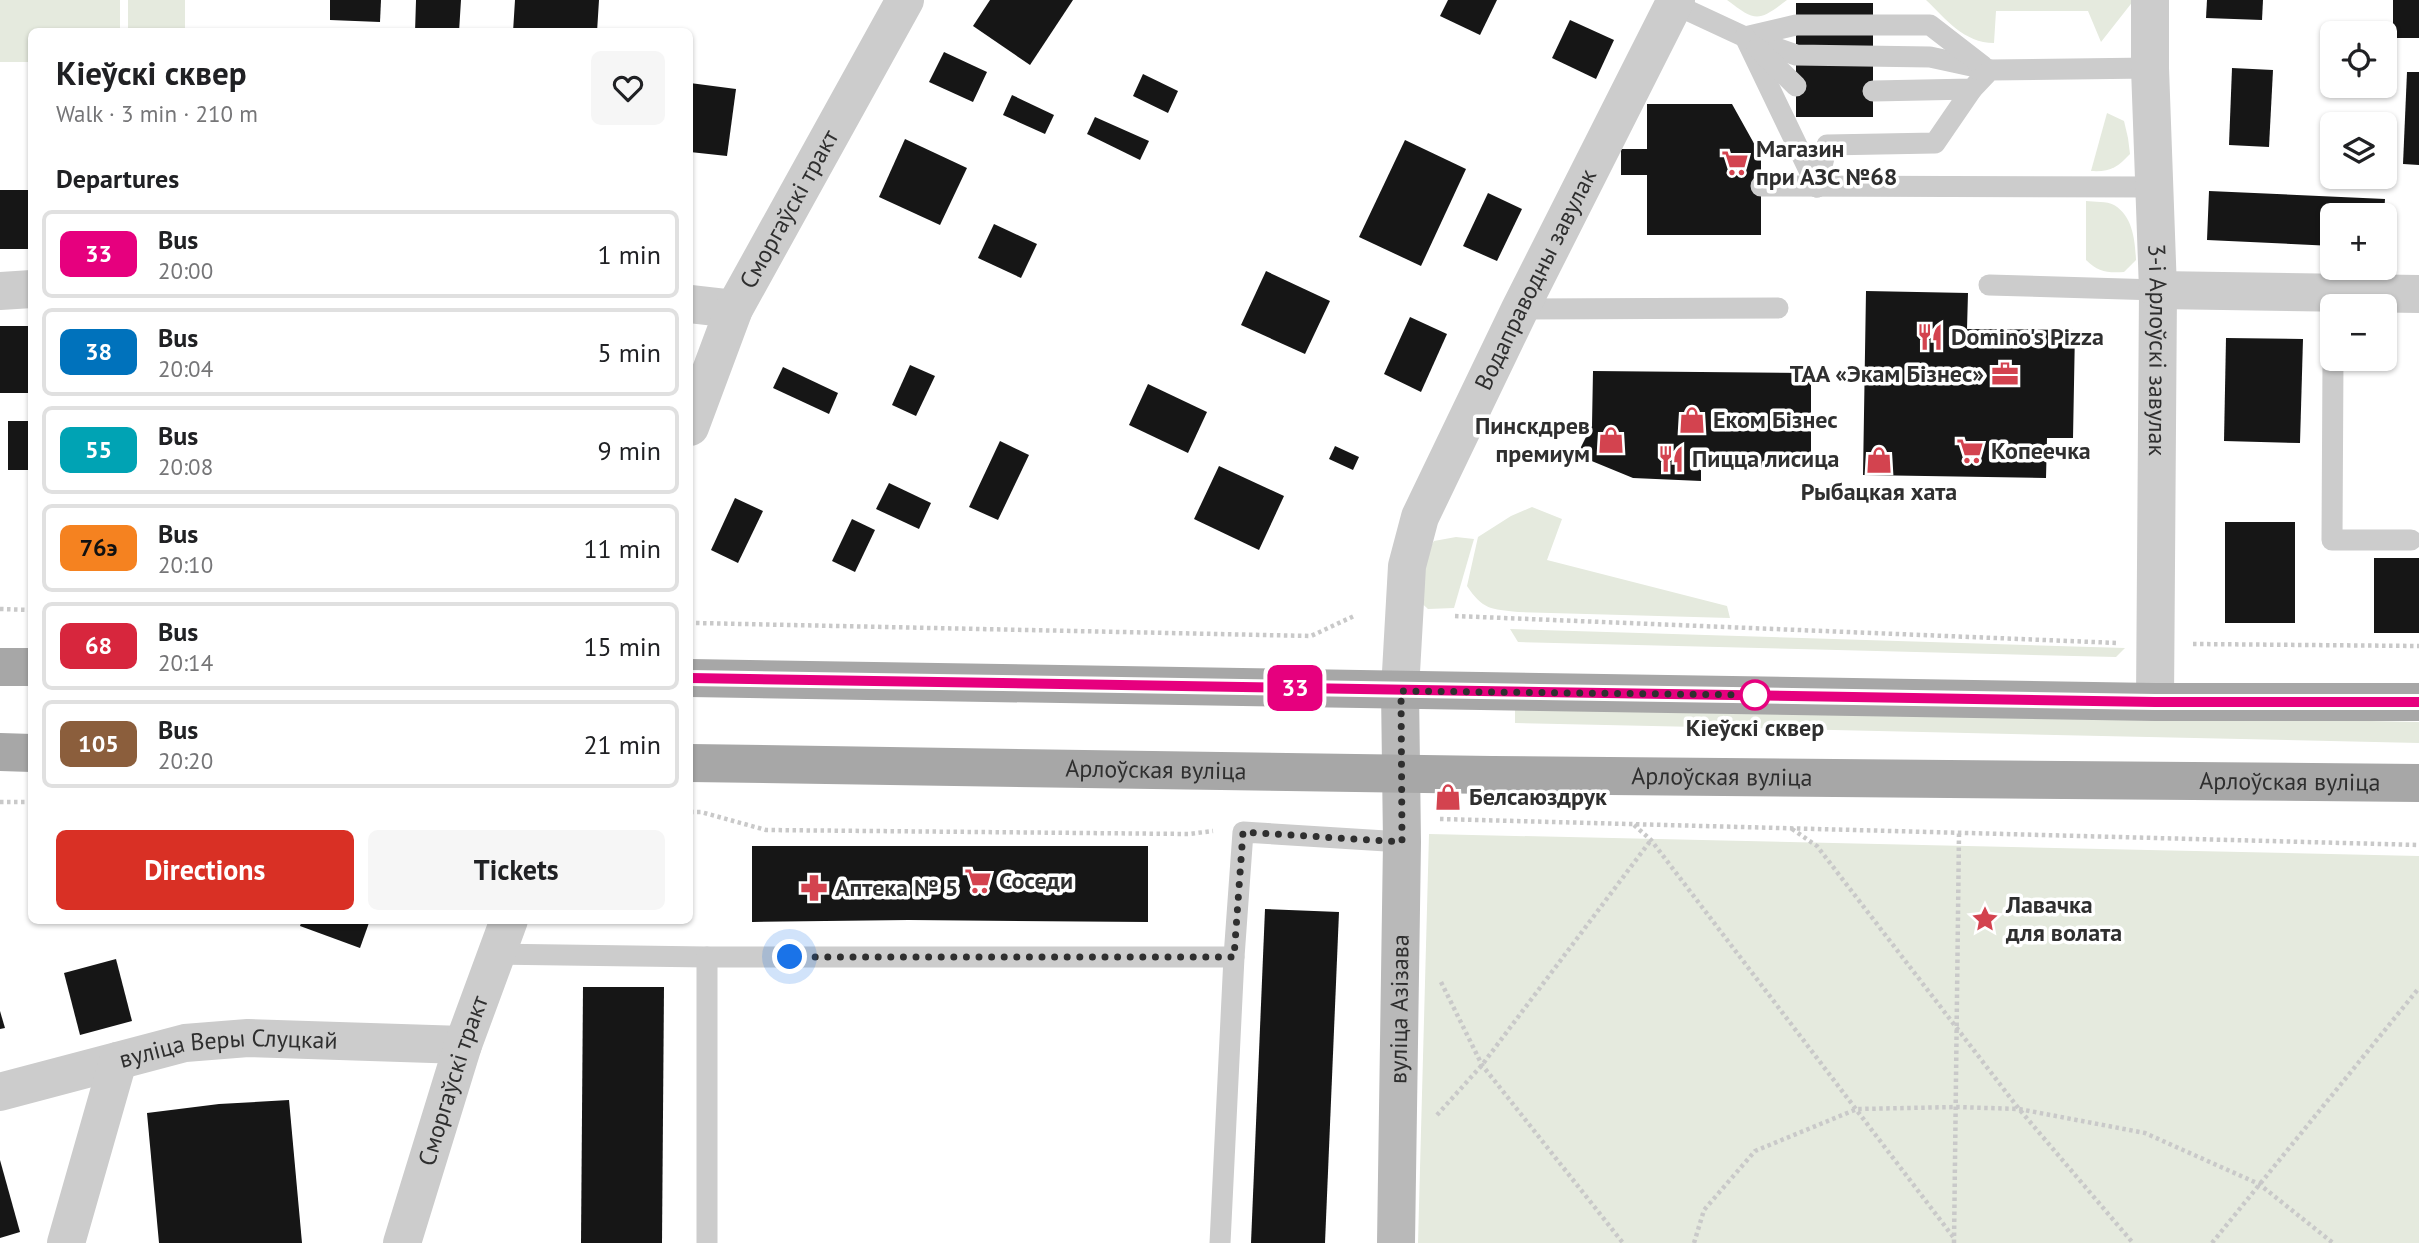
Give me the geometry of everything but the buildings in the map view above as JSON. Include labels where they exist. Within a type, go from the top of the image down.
[{"type":"main road","points":[[0,667],[28,667]]},
{"type":"main road","points":[[693,678],[2155,702],[2419,702]]},
{"type":"main road","points":[[0,752],[28,753]]},
{"type":"main road","name":"Арлоўская вуліца","points":[[693,763],[1401,774],[2419,783]]},
{"type":"street","name":"Сморгаўскі тракт","points":[[693,419],[734,309],[905,0]]},
{"type":"street","name":"3-і Арлоўскі завулак","points":[[2150,0],[2158,290],[2155,702]]},
{"type":"street","name":"Водаправодны завулак","points":[[1401,691],[1407,566],[1420,517],[1520,309],[1675,2]]},
{"type":"street","points":[[0,291],[28,289]]},
{"type":"street","points":[[2158,290],[2320,298]]},
{"type":"street","points":[[2397,295],[2419,293]]},
{"type":"street","points":[[693,304],[734,309]]},
{"type":"street","name":"вуліца Азізава","points":[[1396,1243],[1402,842],[1401,691]]},
{"type":"street","name":"Сморгаўскі тракт","points":[[402,1243],[463,1045],[502,937]]},
{"type":"street","name":"вуліца Веры Слуцкай","points":[[0,1092],[185,1044],[248,1038],[463,1045]]},
{"type":"street","points":[[66,1243],[118,1061]]},
{"type":"lane","points":[[1675,2],[1745,37],[1796,55],[1930,57],[1990,71],[2150,68]]},
{"type":"lane","points":[[1745,37],[1796,25],[1930,25],[1990,71]]},
{"type":"lane","points":[[1745,37],[1796,86]]},
{"type":"lane","points":[[1745,37],[1817,187]]},
{"type":"lane","points":[[1817,187],[1827,145],[1935,143],[1972,89],[1990,71]]},
{"type":"lane","points":[[1873,91],[1972,89]]},
{"type":"lane","points":[[1761,186],[2155,187]]},
{"type":"lane","points":[[1989,285],[2158,290]]},
{"type":"lane","points":[[1520,309],[1778,308]]},
{"type":"lane","points":[[2333,371],[2332,540],[2411,540]]},
{"type":"lane","points":[[1220,1243],[1243,832],[1402,842]]},
{"type":"lane","points":[[502,937],[707,957],[1234,957]]},
{"type":"lane","points":[[707,957],[707,1243]]},
{"type":"path","points":[[0,609],[28,610]]},
{"type":"path","points":[[696,623],[1311,636],[1354,616]]},
{"type":"path","points":[[1455,616],[2155,644],[2419,646]]},
{"type":"path","points":[[0,802],[28,803]]},
{"type":"path","points":[[693,812],[766,830],[1189,834],[1217,831]]},
{"type":"path","points":[[1433,819],[2419,845]]},
{"type":"path","points":[[1633,824],[1651,840],[1857,1109],[1954,1241]]},
{"type":"path","points":[[1791,828],[1818,845],[2019,1109],[2133,1243]]},
{"type":"path","points":[[1954,1241],[1959,833]]},
{"type":"path","points":[[1436,1116],[1482,1065],[1651,840]]},
{"type":"path","points":[[1436,971],[1482,1065],[1623,1243]]},
{"type":"path","points":[[2212,1243],[2419,988]]},
{"type":"path","points":[[1694,1243],[1704,1210],[1755,1151],[1857,1109],[1957,1107],[2019,1109],[2145,1133],[2259,1184],[2333,1243]]},
{"type":"shaded area","points":[[0,0],[120,0],[120,28],[28,28],[28,62],[0,62]]},
{"type":"shaded area","points":[[128,0],[185,0],[185,28],[128,28]]},
{"type":"shaded area","points":[[1727,0],[1787,0],[1769,12],[1757,16],[1745,12]]},
{"type":"shaded area","points":[[1926,0],[2134,0],[2101,42],[2088,11],[1996,11],[1994,43],[1983,42],[1965,34],[1948,22]]},
{"type":"shaded area","points":[[2107,113],[2124,121],[2130,154],[2113,168],[2091,171]]},
{"type":"shaded area","points":[[2086,201],[2114,205],[2129,222],[2134,237],[2136,260],[2124,272],[2103,271],[2086,260]]},
{"type":"shaded area","points":[[1532,507],[1562,519],[1547,560],[1727,606],[1730,618],[1518,612],[1488,607],[1478,600],[1467,586],[1478,537],[1511,516]]},
{"type":"shaded area","points":[[1456,537],[1474,539],[1454,608],[1428,609],[1416,598],[1423,558],[1434,541]]},
{"type":"shaded area","points":[[1510,629],[2125,648],[2116,657],[1518,642]]},
{"type":"shaded area","points":[[1515,707],[2419,722],[2419,743],[1515,723]]},
{"type":"shaded area","points":[[1429,834],[2419,856],[2419,1243],[1418,1243]]},
{"type":"bus line","name":"33","points":[[693,678],[2155,702],[2419,702]]},
{"type":"place","name":"Магазин при АЗС №68","points":[[1735,163]]},
{"type":"place","name":"Domino's Pizza","points":[[1930,337]]},
{"type":"place","name":"ТАА «Экам Бізнес»","points":[[2005,374]]},
{"type":"place","name":"Еком Бізнес","points":[[1692,420]]},
{"type":"place","name":"Пинскдрев премиум","points":[[1611,440]]},
{"type":"place","name":"Копеечка","points":[[1970,451]]},
{"type":"place","name":"Пицца лисица","points":[[1671,459]]},
{"type":"place","name":"Рыбацкая хата","points":[[1879,460]]},
{"type":"place","name":"Кіеўскі сквер","points":[[1755,695]]},
{"type":"place","name":"Белсаюздрук","points":[[1448,797]]},
{"type":"place","name":"Соседи","points":[[978,881]]},
{"type":"place","name":"Аптека № 5","points":[[814,888]]},
{"type":"place","name":"Лавачка для волата","points":[[1985,919]]},
{"type":"route","points":[[790,957],[1234,957],[1243,832],[1402,842],[1401,691],[1755,695]]}]
